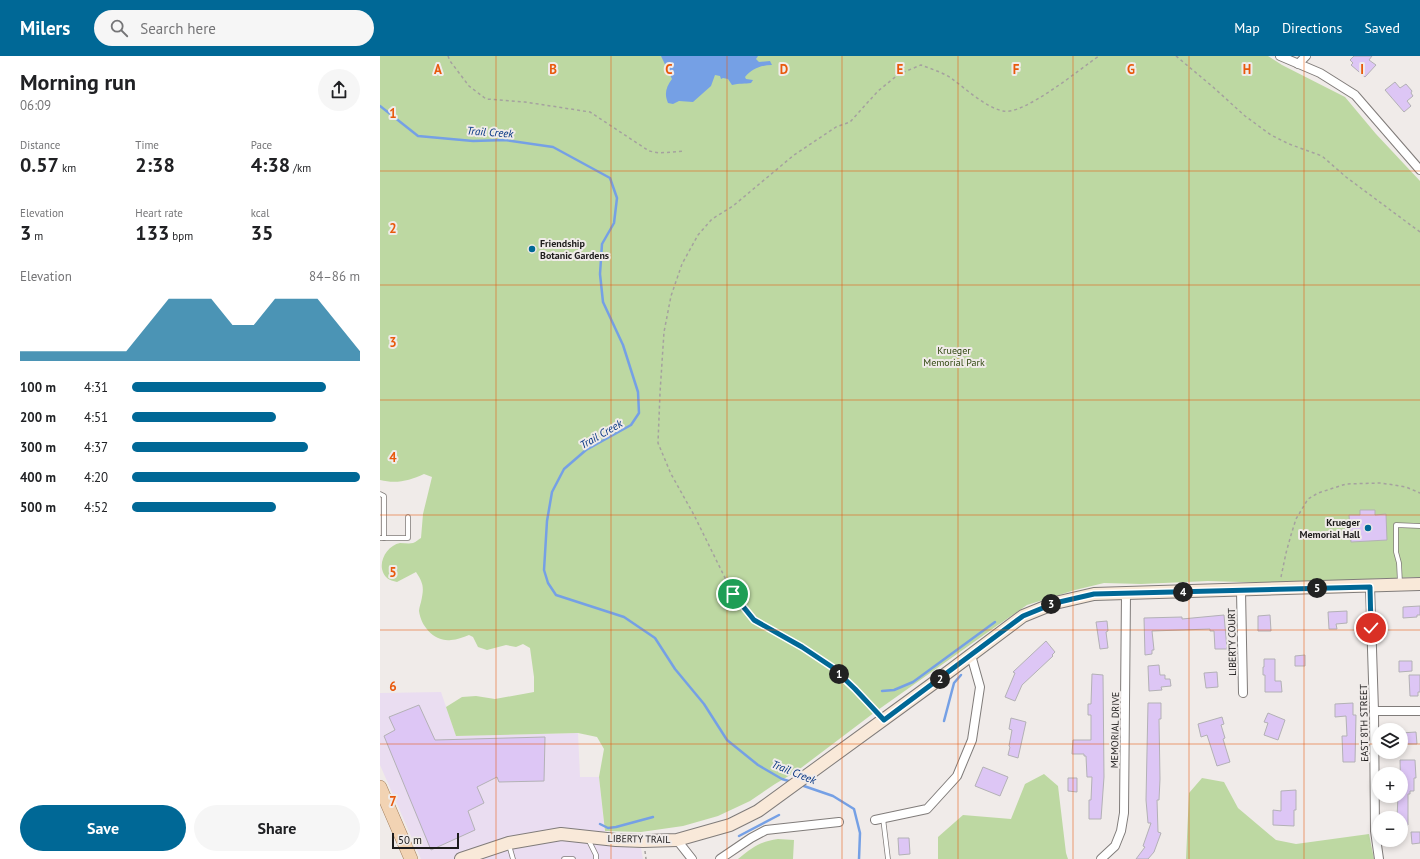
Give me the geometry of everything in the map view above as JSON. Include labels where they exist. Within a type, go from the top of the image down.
[{"type":"main road","points":[[380,787],[411,859]]},
{"type":"street","points":[[1280,56],[1320,73],[1355,95],[1420,170]]},
{"type":"street","points":[[1298,64],[1306,56]]},
{"type":"street","name":"LIBERTY TRAIL","points":[[461,859],[509,843],[561,834],[643,841],[677,840],[730,825],[758,810],[838,753],[1023,616],[1055,603],[1094,594],[1241,591],[1420,584]]},
{"type":"street","name":"EAST 8TH STREET","points":[[1370,587],[1374,711],[1375,831],[1379,859]]},
{"type":"street","name":"LIBERTY COURT","points":[[1241,591],[1243,693]]},
{"type":"street","name":"MEMORIAL DRIVE","points":[[1100,859],[1114,846],[1121,831],[1124,813],[1126,593]]},
{"type":"street","points":[[879,819],[927,809],[957,776],[972,740],[980,687],[970,655]]},
{"type":"street","points":[[1374,711],[1420,711]]},
{"type":"street","points":[[720,859],[751,838],[766,830],[839,822]]},
{"type":"street","points":[[677,840],[692,859]]},
{"type":"lane","points":[[380,494],[384,496],[382,538],[408,538],[408,516]]},
{"type":"lane","points":[[1400,585],[1399,563],[1396,552],[1396,525],[1420,526]]},
{"type":"lane","points":[[879,819],[888,859]]},
{"type":"lane","points":[[587,837],[596,859]]},
{"type":"lane","points":[[509,843],[513,859]]},
{"type":"lane","points":[[564,859],[573,859]]},
{"type":"path","points":[[448,56],[450,61],[469,86],[486,99],[525,102],[590,112],[649,151],[685,151]]},
{"type":"path","points":[[884,720],[832,667],[802,647],[754,620],[733,594],[694,515],[671,474],[658,443],[664,332],[671,296],[682,264],[698,235],[712,219],[733,206],[794,155],[836,127],[850,122],[878,91],[899,74],[921,65],[950,77],[977,97],[1004,112],[1017,110],[1032,103],[1099,56]]},
{"type":"path","points":[[1176,56],[1245,116],[1271,135],[1289,144],[1322,156],[1346,177],[1420,232]]},
{"type":"path","points":[[1280,589],[1283,567],[1291,535],[1296,519],[1308,499],[1318,493],[1346,484],[1381,483],[1406,487],[1420,493]]},
{"type":"shaded area","points":[[441,692],[456,736],[578,733],[580,777],[599,777],[606,844],[641,848],[643,859],[421,859],[380,765],[380,693]]},
{"type":"green space","name":"Krueger Memorial Park","points":[[380,56],[1268,56],[1282,65],[1345,97],[1376,134],[1420,181],[1420,577],[1274,583],[1208,581],[1141,584],[1104,583],[1075,590],[1027,605],[875,712],[797,771],[750,801],[718,816],[683,826],[641,832],[605,831],[599,777],[604,749],[597,737],[578,733],[456,736],[446,707],[462,697],[476,696],[495,699],[534,692],[534,677],[530,648],[523,644],[516,647],[506,645],[487,650],[478,647],[473,637],[469,635],[451,640],[440,639],[434,636],[426,628],[420,617],[419,610],[423,586],[416,572],[397,582],[387,578],[382,569],[382,561],[384,556],[392,546],[400,543],[413,543],[421,538],[423,514],[432,477],[424,474],[402,481],[392,482],[380,480]]},
{"type":"green space","points":[[1044,774],[1058,786],[1068,859],[938,859],[938,837],[963,815],[1011,819],[1025,784]]},
{"type":"green space","points":[[1202,778],[1224,782],[1238,808],[1276,840],[1296,844],[1369,834],[1374,859],[1186,859],[1189,793]]},
{"type":"green space","points":[[778,839],[794,840],[793,859],[738,859],[756,846]]},
{"type":"water","points":[[661,56],[758,56],[756,59],[759,62],[770,61],[772,65],[757,68],[751,71],[745,77],[746,79],[753,80],[751,83],[732,85],[728,79],[721,79],[720,76],[715,75],[711,86],[693,102],[679,101],[673,104],[668,103],[666,94],[668,85],[672,79]]},
{"type":"building","points":[[1354,56],[1372,56],[1369,60],[1376,65],[1365,77],[1351,65],[1353,63],[1350,60]]},
{"type":"building","points":[[1395,82],[1400,88],[1406,84],[1412,91],[1411,93],[1413,96],[1407,101],[1411,106],[1404,112],[1385,90]]},
{"type":"building","name":"Krueger Memorial Hall","points":[[1360,510],[1375,510],[1375,515],[1386,514],[1387,540],[1351,542],[1349,515],[1360,515]]},
{"type":"building","points":[[1420,606],[1420,615],[1417,615],[1417,617],[1403,618],[1403,607]]},
{"type":"building","points":[[1347,611],[1347,623],[1336,624],[1337,629],[1329,629],[1328,612]]},
{"type":"building","points":[[1224,615],[1227,649],[1215,649],[1214,631],[1210,631],[1210,629],[1152,631],[1154,650],[1152,650],[1152,654],[1145,655],[1144,618],[1182,617],[1182,619]]},
{"type":"building","points":[[1270,615],[1271,631],[1258,631],[1258,616]]},
{"type":"building","points":[[1107,621],[1108,631],[1106,632],[1108,648],[1100,649],[1096,622]]},
{"type":"building","points":[[1046,641],[1055,652],[1052,655],[1053,656],[1022,685],[1015,701],[1005,697],[1015,673],[1013,672]]},
{"type":"building","points":[[1305,655],[1305,666],[1295,666],[1295,656]]},
{"type":"building","points":[[1264,659],[1275,659],[1275,681],[1281,681],[1282,692],[1265,692],[1265,675],[1263,675]]},
{"type":"building","points":[[1399,661],[1412,661],[1412,671],[1399,672]]},
{"type":"building","points":[[1159,665],[1160,675],[1165,675],[1165,679],[1170,679],[1171,686],[1161,687],[1162,690],[1149,691],[1148,666]]},
{"type":"building","points":[[1217,672],[1218,687],[1206,688],[1204,673]]},
{"type":"building","points":[[1092,674],[1103,675],[1104,777],[1101,819],[1089,819],[1089,800],[1091,800],[1092,777],[1087,777],[1086,756],[1084,756],[1084,754],[1072,754],[1073,740],[1091,740],[1091,715],[1088,715],[1088,704],[1091,704]]},
{"type":"building","points":[[1409,675],[1420,675],[1420,692],[1418,692],[1418,696],[1410,696]]},
{"type":"building","points":[[1148,703],[1161,703],[1161,719],[1159,719],[1160,779],[1159,800],[1157,800],[1158,832],[1161,833],[1154,852],[1148,859],[1136,859],[1145,847],[1143,846],[1151,823],[1148,823],[1146,800]]},
{"type":"building","points":[[1353,703],[1353,715],[1356,715],[1355,762],[1343,762],[1342,736],[1347,736],[1346,716],[1335,717],[1335,704]]},
{"type":"building","points":[[419,705],[435,740],[545,737],[544,781],[499,782],[497,777],[477,787],[484,803],[468,811],[475,830],[431,850],[384,736],[395,730],[389,717]]},
{"type":"building","points":[[1268,713],[1285,720],[1278,740],[1264,735],[1268,723],[1264,722]]},
{"type":"building","points":[[1222,717],[1224,724],[1221,725],[1225,738],[1223,739],[1230,762],[1217,766],[1207,735],[1201,737],[1198,724]]},
{"type":"building","points":[[1011,718],[1026,722],[1018,758],[1008,755],[1012,730],[1009,729]]},
{"type":"building","points":[[1416,732],[1417,744],[1408,744],[1408,733]]},
{"type":"building","points":[[1400,760],[1415,760],[1416,778],[1414,778],[1414,791],[1410,791],[1410,794],[1408,794],[1408,767],[1400,767]]},
{"type":"building","points":[[983,767],[1008,777],[1000,796],[975,786]]},
{"type":"building","points":[[1068,778],[1077,778],[1077,792],[1068,791]]},
{"type":"building","points":[[1296,790],[1294,826],[1273,825],[1273,810],[1281,811],[1281,791]]},
{"type":"building","points":[[1398,803],[1408,803],[1408,811],[1397,811]]},
{"type":"building","points":[[1411,832],[1420,832],[1420,843],[1412,844]]},
{"type":"building","points":[[898,838],[909,838],[910,854],[899,855]]},
{"type":"waterway","name":"Trail Creek","points":[[380,106],[418,136],[473,141],[505,140],[553,147],[610,178],[617,198],[614,223],[602,244],[600,274],[603,302],[623,345],[638,392],[639,413],[631,425],[586,450],[564,469],[552,492],[547,521],[544,570],[548,583],[556,595],[624,617],[655,638],[675,669],[704,704],[727,740],[758,765],[782,779],[792,782]]},
{"type":"waterway","points":[[882,691],[894,690],[913,682],[995,622]]},
{"type":"waterway","points":[[944,721],[954,683],[961,675]]},
{"type":"waterway","name":"Trail Creek","points":[[801,785],[833,796],[854,809],[860,833],[859,859]]},
{"type":"waterway","points":[[739,836],[779,815]]},
{"type":"waterway","points":[[600,824],[608,828],[616,827],[653,817]]},
{"type":"place","name":"Friendship Botanic Gardens","points":[[532,249]]},
{"type":"place","name":"Krueger Memorial Hall","points":[[1368,528]]},
{"type":"route","points":[[733,594],[754,620],[802,647],[832,667],[884,720],[1023,616],[1055,603],[1094,594],[1370,587],[1371,628]]}]
